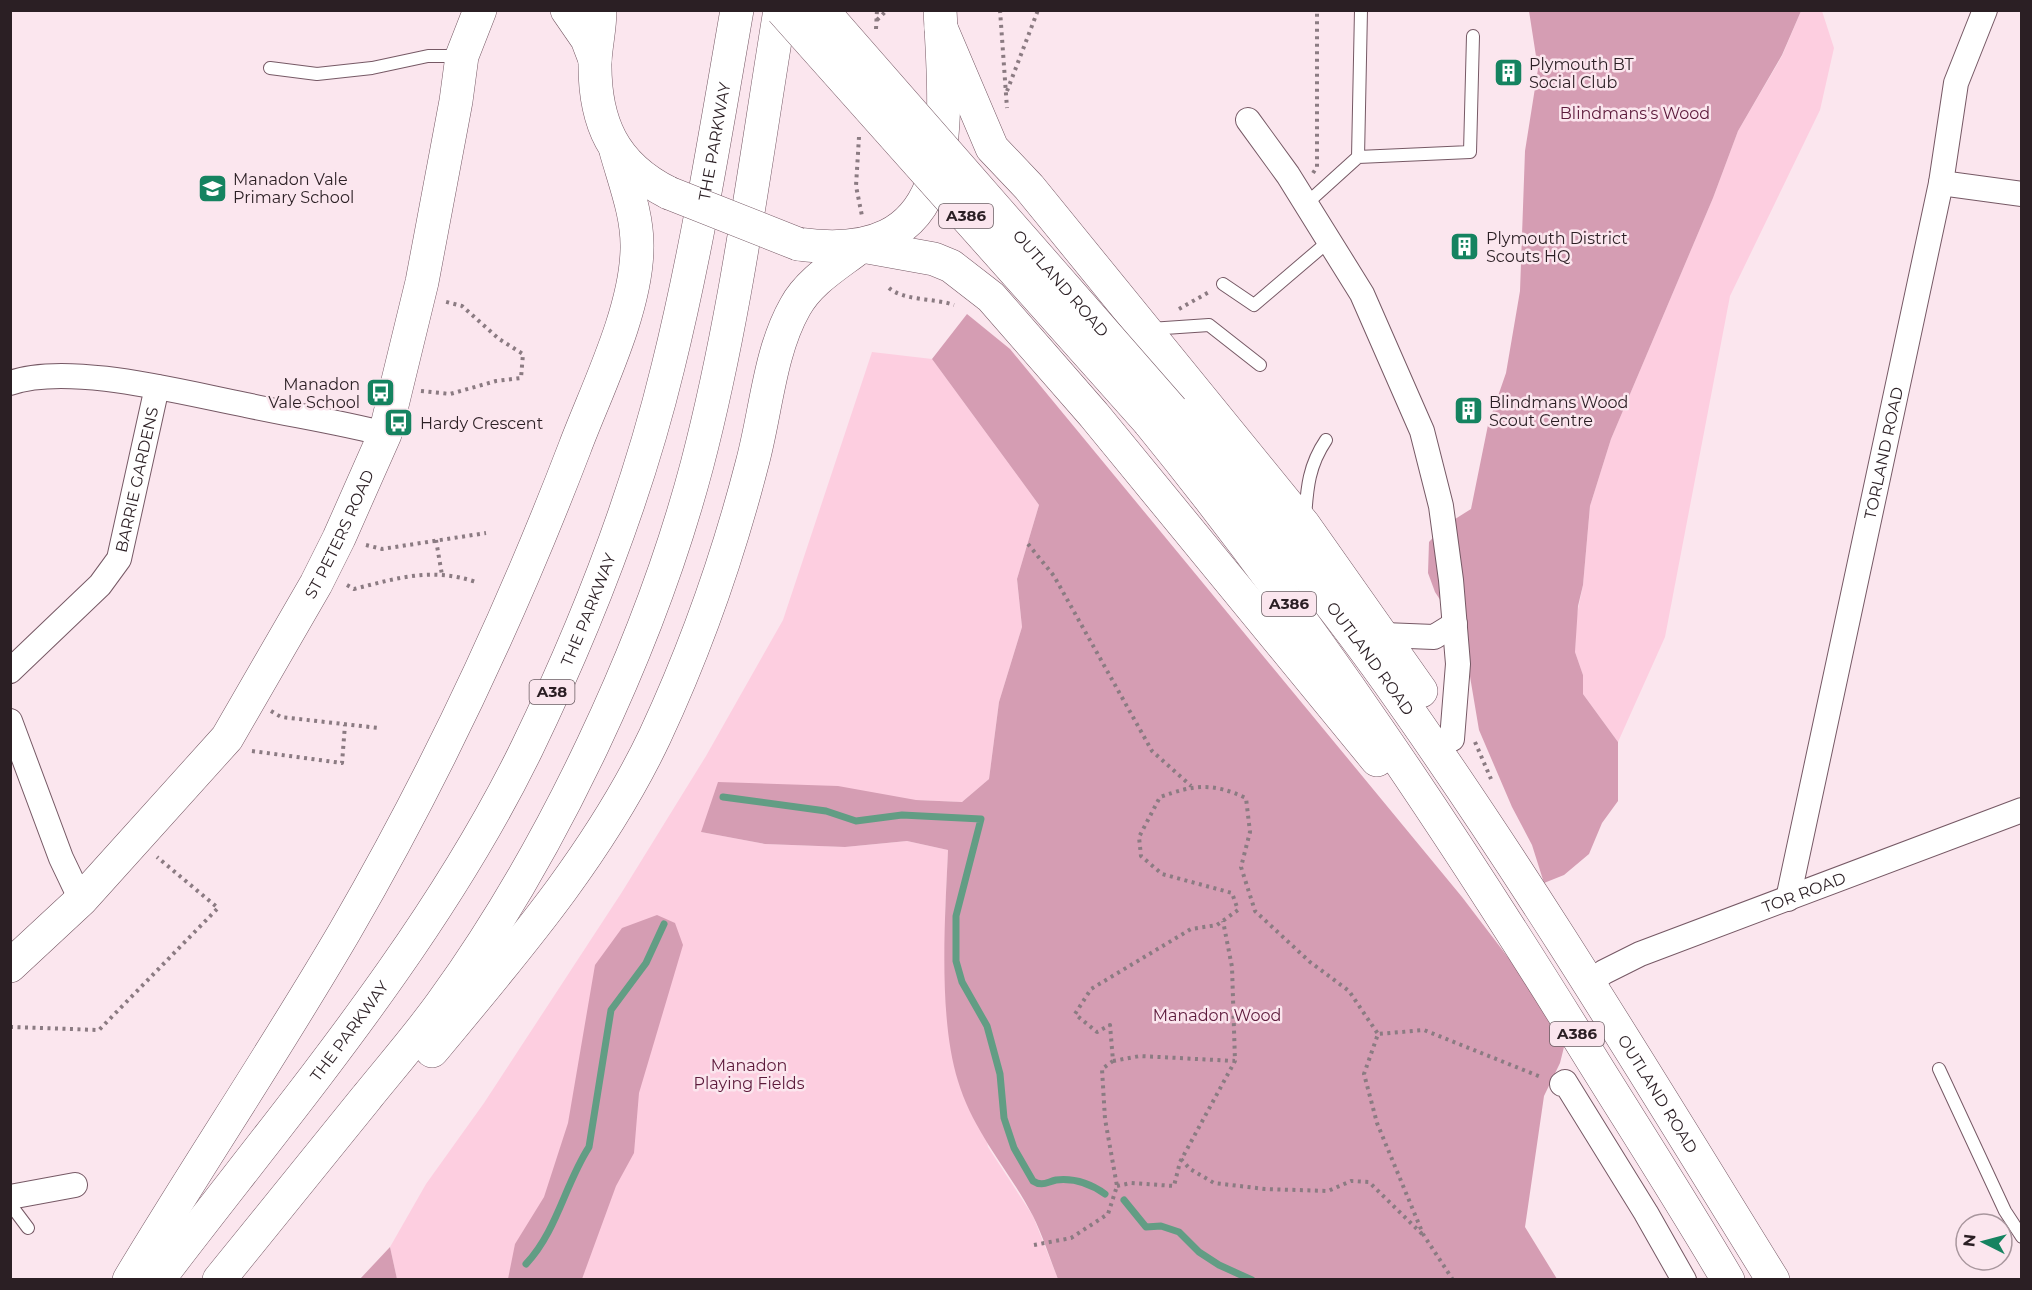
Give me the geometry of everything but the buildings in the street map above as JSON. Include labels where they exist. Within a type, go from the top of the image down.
[{"type":"main road","name":"ST PETERS ROAD","points":[[10,966],[81,900],[227,738],[339,538],[385,434],[420,294],[462,56],[480,10]]},
{"type":"main road","points":[[567,10],[587,39],[595,60]]},
{"type":"main road","points":[[129,1280],[345,930],[448,738],[506,615],[564,476],[617,336],[631,290],[637,249],[636,230],[616,151],[600,115],[595,60],[600,10]]},
{"type":"main road","name":"THE PARKWAY","points":[[158,1280],[335,1048],[411,941],[470,850],[531,739],[584,622],[615,542],[668,368],[705,195],[736,10]]},
{"type":"main road","points":[[219,1280],[442,1003],[512,895],[566,799],[619,684],[662,574],[702,445],[728,332],[781,10]]},
{"type":"main road","name":"OUTLAND ROAD","points":[[781,10],[1296,557],[1387,681],[1511,861],[1773,1280]]},
{"type":"main road","name":"OUTLAND ROAD","points":[[822,10],[1161,416],[1208,494],[1353,692],[1489,896],[1728,1280]]},
{"type":"main road","points":[[616,151],[644,179],[669,193],[798,244],[862,239],[901,226],[916,213],[928,196],[937,172],[944,110],[940,19]]},
{"type":"main road","points":[[940,19],[992,148],[1029,187],[1304,525],[1384,635],[1452,739],[1511,861]]},
{"type":"main road","points":[[297,1185],[356,1143],[540,921],[584,861],[624,795],[654,737],[691,655],[725,558],[753,463],[775,361],[786,326],[803,294],[862,239]]},
{"type":"main road","points":[[862,239],[951,266],[991,297],[1102,424],[1489,896]]},
{"type":"street","name":"TORLAND ROAD","points":[[1788,899],[1941,183],[1956,83],[1985,10]]},
{"type":"street","points":[[1248,120],[1303,199],[1362,294],[1422,431],[1441,506],[1455,624],[1458,664],[1452,739]]},
{"type":"street","points":[[1941,183],[2022,194]]},
{"type":"street","points":[[10,383],[24,378],[98,378],[157,387],[385,434]]},
{"type":"street","name":"BARRIE GARDENS","points":[[10,671],[100,585],[119,559],[157,387]]},
{"type":"street","name":"OUTLAND ROAD","points":[[1384,635],[1434,637],[1455,624]]},
{"type":"street","points":[[10,721],[61,858],[81,900]]},
{"type":"street","name":"TOR ROAD","points":[[1589,983],[1604,972],[1640,954],[2022,810]]},
{"type":"street","points":[[1562,1084],[1565,1082],[1646,1213],[1684,1280]]},
{"type":"street","points":[[10,1197],[75,1185]]},
{"type":"lane","points":[[1358,157],[1361,10]]},
{"type":"lane","points":[[1303,199],[1358,157],[1470,152],[1473,36]]},
{"type":"lane","points":[[270,69],[316,74],[372,68],[428,56],[462,56]]},
{"type":"lane","points":[[1223,284],[1254,305],[1329,241]]},
{"type":"lane","points":[[1143,329],[1209,325],[1260,365]]},
{"type":"lane","points":[[1304,525],[1307,481],[1312,462],[1326,440]]},
{"type":"lane","points":[[1939,1069],[2005,1211],[2022,1237]]},
{"type":"lane","points":[[10,1204],[28,1228]]},
{"type":"path","points":[[877,10],[877,20],[887,10]]},
{"type":"path","points":[[1000,10],[1008,111]]},
{"type":"path","points":[[1006,94],[1038,10]]},
{"type":"path","points":[[1303,199],[1317,167],[1317,10]]},
{"type":"path","points":[[859,130],[856,186],[862,239]]},
{"type":"path","points":[[1176,311],[1223,284]]},
{"type":"path","points":[[398,382],[420,391],[450,394],[496,381],[521,378],[523,354],[499,339],[462,306],[420,294]]},
{"type":"path","points":[[339,538],[382,549],[486,532]]},
{"type":"path","points":[[435,540],[442,575]]},
{"type":"path","points":[[1028,543],[1054,576],[1152,751],[1192,786]]},
{"type":"path","points":[[322,572],[354,589],[411,575],[453,574],[476,582]]},
{"type":"path","points":[[250,700],[281,717],[379,728]]},
{"type":"path","points":[[227,738],[250,751],[342,763],[345,725]]},
{"type":"path","points":[[1113,1061],[1110,1025],[1096,1032],[1076,1014],[1090,989],[1191,929],[1217,925],[1238,910],[1232,893],[1162,874],[1141,856],[1139,837],[1160,797],[1192,786],[1227,789],[1246,798],[1250,832],[1241,867],[1255,911],[1310,962],[1349,991],[1378,1034]]},
{"type":"path","points":[[10,1026],[99,1030],[218,908],[136,839]]},
{"type":"path","points":[[1117,1186],[1131,1183],[1174,1186],[1181,1159],[1235,1061],[1232,967],[1223,921]]},
{"type":"path","points":[[1378,1034],[1424,1030],[1562,1084]]},
{"type":"path","points":[[1378,1034],[1364,1074],[1377,1123],[1423,1234],[1453,1280]]},
{"type":"path","points":[[1034,1245],[1071,1238],[1108,1214],[1117,1186],[1106,1119],[1102,1069],[1113,1061],[1140,1056],[1235,1061]]},
{"type":"path","points":[[1181,1159],[1190,1169],[1214,1183],[1265,1189],[1328,1191],[1351,1181],[1369,1182],[1423,1234]]},
{"type":"green space","name":"Blindmans's Wood","points":[[1529,11],[1801,11],[1782,55],[1738,131],[1713,198],[1611,439],[1590,506],[1575,652],[1583,675],[1583,694],[1618,742],[1618,801],[1602,823],[1589,854],[1564,875],[1544,883],[1532,845],[1512,807],[1479,730],[1463,635],[1435,592],[1428,573],[1429,542],[1444,526],[1471,509],[1488,425],[1506,373],[1520,291],[1525,151],[1538,69]]},
{"type":"green space","points":[[1801,11],[1822,11],[1834,48],[1820,110],[1730,296],[1665,637],[1618,742],[1583,694],[1583,675],[1575,652],[1576,619],[1583,585],[1590,506],[1611,439],[1713,198],[1738,131],[1782,56]]},
{"type":"green space","name":"Manadon Wood","points":[[967,314],[1010,349],[1462,897],[1523,977],[1565,1043],[1560,1063],[1544,1096],[1525,1227],[1557,1279],[1058,1279],[1033,1216],[982,1134],[958,1081],[952,1055],[945,998],[948,850],[907,841],[845,847],[765,844],[701,832],[718,782],[838,786],[916,800],[962,802],[989,779],[999,702],[1022,627],[1017,579],[1039,505],[932,359]]},
{"type":"green space","name":"Manadon Playing Fields","points":[[872,352],[932,359],[1039,505],[1017,579],[1022,627],[999,702],[989,779],[962,802],[916,800],[701,832],[765,844],[845,847],[907,841],[948,850],[945,917],[988,1147],[1033,1216],[1058,1279],[397,1279],[390,1247],[426,1184],[484,1103],[622,892],[706,756],[783,620]]},
{"type":"green space","points":[[657,915],[675,923],[683,945],[639,1093],[634,1153],[616,1186],[582,1279],[508,1279],[515,1244],[544,1197],[568,1123],[595,965],[622,928]]},
{"type":"green space","points":[[390,1247],[397,1279],[360,1279]]},
{"type":"waterway","points":[[723,797],[826,811],[856,821],[902,815],[981,819],[956,916],[956,961],[962,982],[987,1026],[1000,1074],[1004,1118],[1014,1148],[1033,1181],[1042,1184],[1056,1180],[1076,1181],[1094,1187],[1105,1194]]},
{"type":"waterway","points":[[526,1264],[546,1237],[573,1176],[589,1147],[611,1010],[646,963],[664,924]]},
{"type":"waterway","points":[[1124,1200],[1146,1227],[1161,1226],[1179,1232],[1199,1252],[1219,1265],[1252,1280]]},
{"type":"place","name":"Plymouth BT Social Club","points":[[1508,73]]},
{"type":"place","name":"Manadon Vale Primary School","points":[[212,188]]},
{"type":"place","name":"Plymouth District Scouts HQ","points":[[1465,247]]},
{"type":"place","name":"Manadon Vale School","points":[[381,393]]},
{"type":"place","name":"Blindmans Wood Scout Centre","points":[[1468,411]]},
{"type":"place","name":"Hardy Crescent","points":[[399,423]]}]
